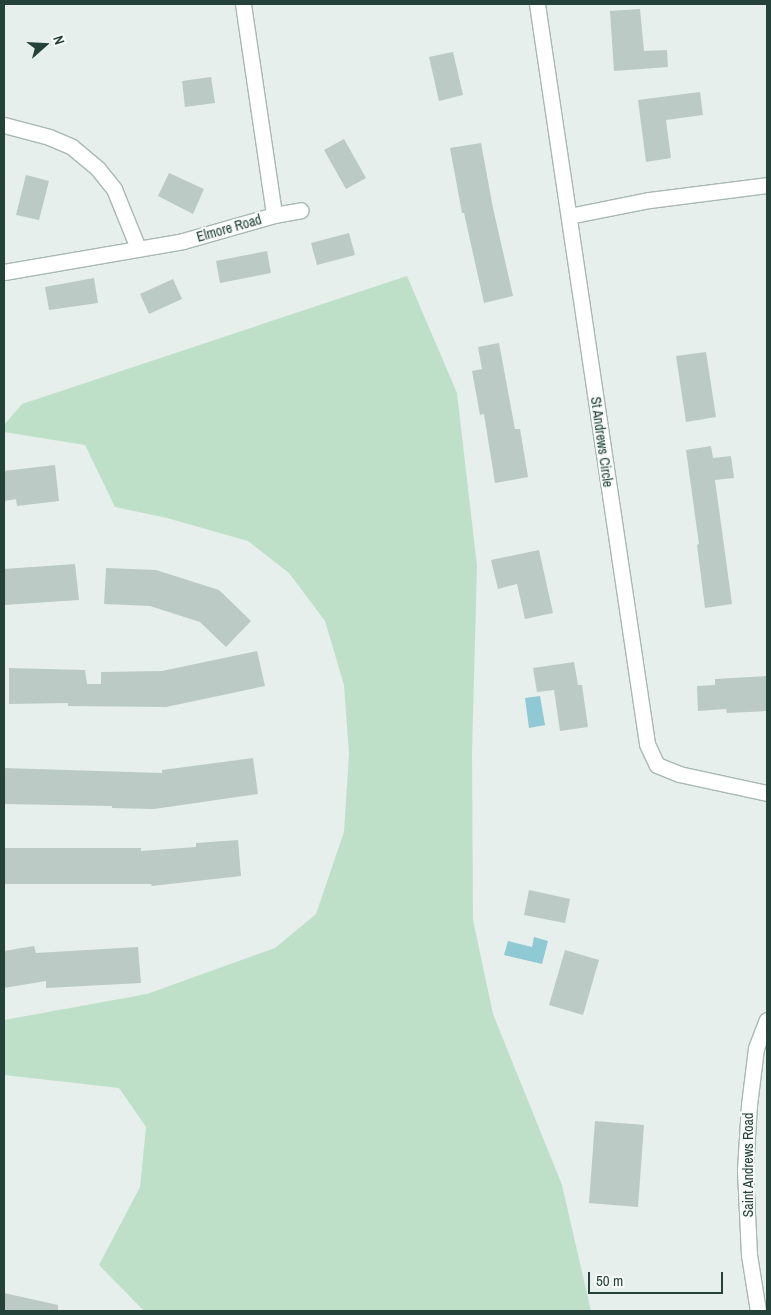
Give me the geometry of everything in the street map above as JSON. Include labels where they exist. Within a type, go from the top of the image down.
[{"type":"street","name":"Elmore Road","points":[[4,272],[182,241],[274,215],[243,4]]},
{"type":"street","name":"St Andrews Circle","points":[[537,4],[647,744],[657,765],[679,774],[767,793]]},
{"type":"street","points":[[4,125],[72,147],[98,169],[114,189],[138,248]]},
{"type":"street","points":[[569,216],[648,200],[767,186]]},
{"type":"street","points":[[274,215],[302,210]]},
{"type":"street","name":"Saint Andrews Road","points":[[758,1311],[749,1255],[745,1170],[749,1105],[756,1048],[767,1020]]},
{"type":"green space","points":[[407,276],[457,393],[477,566],[472,752],[473,920],[493,1014],[562,1185],[591,1311],[144,1311],[99,1265],[140,1187],[146,1127],[119,1088],[4,1075],[4,1020],[147,994],[275,948],[316,914],[344,832],[349,754],[344,685],[325,621],[289,573],[248,541],[167,518],[115,507],[85,445],[4,432],[4,425],[22,404]]},
{"type":"water","points":[[540,696],[545,725],[529,728],[525,698]]},
{"type":"water","points":[[534,937],[548,941],[542,964],[504,955],[508,941],[532,947]]},
{"type":"building","points":[[640,9],[644,51],[667,50],[668,67],[614,71],[610,11]]},
{"type":"building","points":[[453,52],[463,95],[439,101],[429,57]]},
{"type":"building","points":[[211,77],[215,103],[185,107],[182,81]]},
{"type":"building","points":[[700,92],[703,115],[666,120],[671,158],[646,162],[638,100]]},
{"type":"building","points":[[344,139],[366,178],[346,189],[324,150]]},
{"type":"building","points":[[481,143],[493,208],[513,296],[484,303],[464,213],[462,213],[450,148]]},
{"type":"building","points":[[169,173],[204,189],[193,214],[158,196]]},
{"type":"building","points":[[26,175],[49,181],[39,220],[16,215]]},
{"type":"building","points":[[349,233],[355,255],[317,265],[311,243]]},
{"type":"building","points":[[267,251],[271,273],[220,283],[216,261]]},
{"type":"building","points":[[94,278],[98,303],[49,310],[45,287]]},
{"type":"building","points":[[173,279],[182,299],[149,314],[140,294]]},
{"type":"building","points":[[499,343],[515,429],[520,429],[528,477],[495,483],[484,414],[480,415],[472,371],[482,369],[478,347]]},
{"type":"building","points":[[706,352],[716,417],[686,422],[676,356]]},
{"type":"building","points":[[711,446],[713,458],[731,456],[734,478],[715,480],[732,604],[705,608],[697,545],[699,544],[686,450]]},
{"type":"building","points":[[55,465],[59,501],[17,506],[16,499],[4,501],[4,471]]},
{"type":"building","points":[[539,550],[553,613],[525,619],[517,584],[498,589],[491,560]]},
{"type":"building","points":[[75,564],[79,600],[4,605],[4,569]]},
{"type":"building","points":[[106,568],[156,570],[219,590],[251,621],[226,647],[200,622],[150,606],[104,604]]},
{"type":"building","points":[[257,651],[265,686],[166,707],[68,706],[68,703],[9,704],[9,668],[85,670],[87,684],[101,684],[101,672],[162,671]]},
{"type":"building","points":[[574,662],[578,685],[582,685],[588,727],[560,731],[554,690],[537,692],[533,668]]},
{"type":"building","points":[[767,676],[767,711],[727,713],[726,709],[698,711],[697,686],[715,685],[715,679]]},
{"type":"building","points":[[253,758],[258,794],[154,809],[112,808],[112,806],[4,804],[4,768],[162,773],[162,770]]},
{"type":"building","points":[[238,840],[241,876],[152,886],[151,884],[4,884],[4,848],[141,848],[141,851],[196,847],[196,843]]},
{"type":"building","points":[[529,890],[570,899],[565,923],[524,915]]},
{"type":"building","points":[[34,946],[36,953],[138,947],[141,983],[46,988],[46,981],[4,988],[4,951]]},
{"type":"building","points":[[565,950],[599,960],[583,1015],[549,1005]]},
{"type":"building","points":[[595,1121],[644,1125],[638,1207],[589,1203]]},
{"type":"building","points":[[4,1293],[58,1305],[58,1311],[4,1311]]}]
